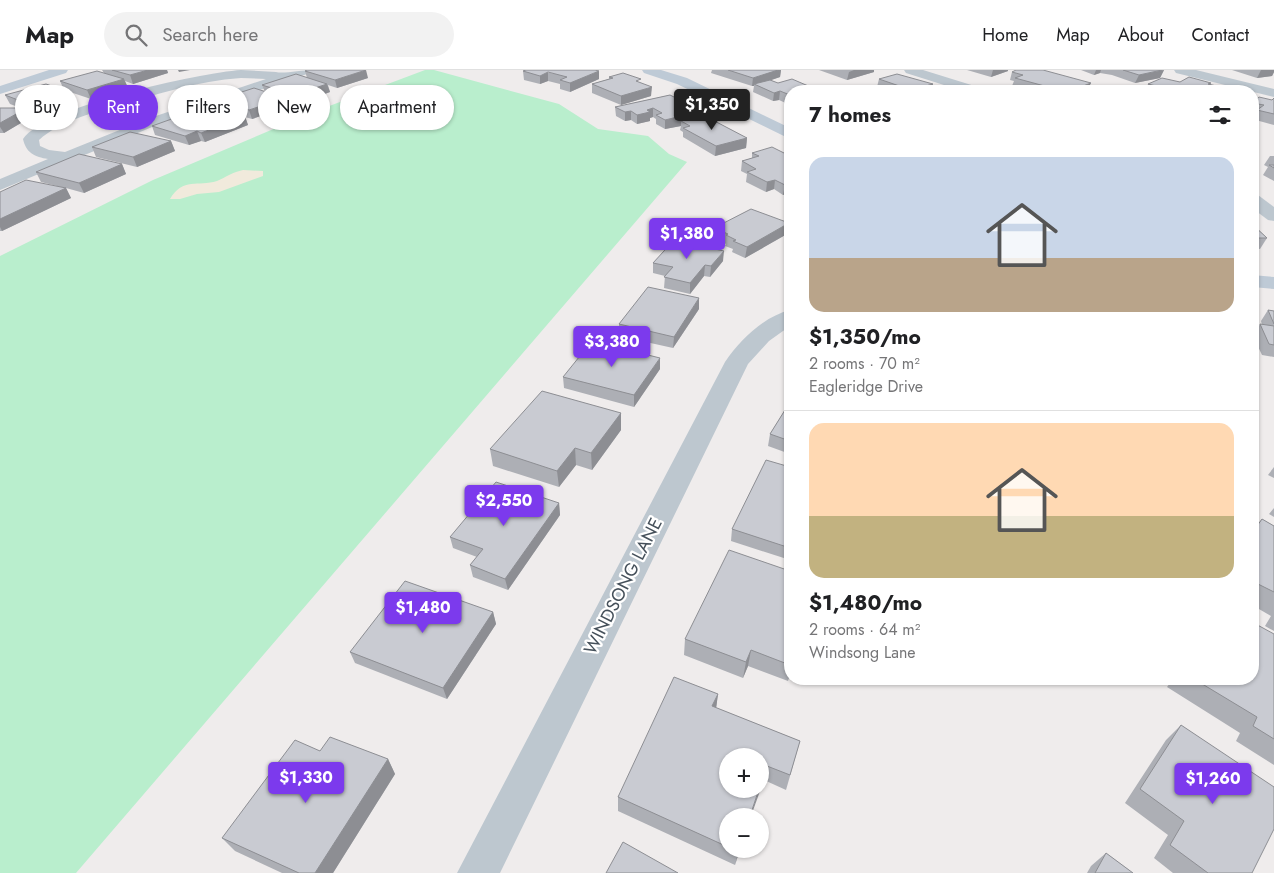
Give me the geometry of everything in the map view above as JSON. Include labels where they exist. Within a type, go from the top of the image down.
[{"type":"main road","points":[[0,90],[62,70]]},
{"type":"main road","points":[[648,70],[682,81],[784,131]]},
{"type":"main road","points":[[1259,282],[1274,283]]},
{"type":"street","points":[[0,185],[152,122],[306,70]]},
{"type":"street","points":[[910,70],[957,85]]},
{"type":"street","points":[[1180,70],[1241,85]]},
{"type":"street","points":[[64,157],[37,151],[33,148],[32,139],[42,129],[62,119],[191,78],[243,71],[282,78]]},
{"type":"street","points":[[1259,89],[1274,93]]},
{"type":"street","points":[[1259,204],[1274,216]]},
{"type":"street","name":"WINDSONG LANE","points":[[478,873],[737,362],[758,338],[784,320]]},
{"type":"green space","points":[[425,70],[434,70],[559,104],[598,129],[648,136],[669,154],[687,162],[76,873],[0,873],[0,256],[153,180],[271,130],[330,130],[330,106],[340,102],[340,130],[454,130],[454,85],[385,85]]},
{"type":"sand","points":[[243,170],[263,171],[263,176],[219,192],[170,199],[175,192],[186,185],[210,183]]},
{"type":"building","points":[[112,70],[148,70],[130,75]]},
{"type":"building","points":[[366,70],[335,80],[305,71]]},
{"type":"building","points":[[728,70],[778,70],[753,78]]},
{"type":"building","points":[[1016,70],[1043,70],[1091,83],[1086,85],[1041,85],[1015,78],[1023,75],[1012,72]]},
{"type":"building","points":[[1123,70],[1162,70],[1139,75]]},
{"type":"building","points":[[97,71],[124,79],[104,85],[88,85],[87,90],[78,87],[78,85],[60,81]]},
{"type":"building","points":[[523,71],[599,71],[570,83],[560,80],[567,77],[548,72],[540,76]]},
{"type":"building","points":[[623,73],[641,79],[636,81],[652,87],[621,96],[592,84],[613,78],[609,77]]},
{"type":"building","points":[[296,74],[327,84],[324,85],[262,85]]},
{"type":"building","points":[[897,74],[933,84],[896,85],[879,79]]},
{"type":"building","points":[[1189,77],[1211,83],[1208,84],[1212,85],[1148,84],[1162,78],[1180,82]]},
{"type":"building","points":[[792,79],[806,85],[784,85],[784,93],[780,91],[774,93],[754,84],[770,80],[778,83]]},
{"type":"building","points":[[254,88],[258,89],[258,107],[249,110],[248,110],[248,90]]},
{"type":"building","points":[[15,92],[15,99],[5,95]]},
{"type":"building","points":[[670,95],[702,111],[665,120],[656,115],[662,113],[653,108],[647,110],[650,112],[637,115],[631,111],[625,112],[615,107]]},
{"type":"building","points":[[1259,97],[1272,100],[1274,98],[1274,114],[1259,110],[1264,105],[1259,104]]},
{"type":"building","points":[[0,108],[15,108],[15,115],[0,123]]},
{"type":"building","points":[[705,116],[747,138],[716,146],[683,128],[690,126],[681,121]]},
{"type":"building","points":[[168,120],[168,130],[209,130],[201,133],[197,131],[185,136],[158,128],[158,124]]},
{"type":"building","points":[[130,132],[171,141],[133,157],[92,147]]},
{"type":"building","points":[[772,147],[784,153],[784,184],[775,180],[767,182],[747,172],[756,169],[742,161],[759,156],[752,153]]},
{"type":"building","points":[[79,154],[122,164],[79,183],[36,172]]},
{"type":"building","points":[[26,180],[66,188],[0,219],[0,192]]},
{"type":"building","points":[[751,209],[784,221],[784,226],[747,247],[733,241],[736,240],[726,235],[728,234],[714,228]]},
{"type":"building","points":[[1259,231],[1267,238],[1259,238]]},
{"type":"building","points":[[674,240],[724,251],[711,266],[705,265],[690,283],[664,277],[673,267],[653,263]]},
{"type":"building","points":[[648,287],[699,298],[674,337],[619,324]]},
{"type":"building","points":[[1268,310],[1274,311],[1274,324]]},
{"type":"building","points":[[1260,324],[1274,326],[1274,345],[1269,344]]},
{"type":"building","points":[[592,341],[660,358],[634,395],[563,377]]},
{"type":"building","points":[[542,391],[621,413],[591,453],[575,448],[557,471],[490,449]]},
{"type":"building","points":[[784,412],[784,439],[770,434]]},
{"type":"building","points":[[766,460],[784,465],[784,546],[732,529]]},
{"type":"building","points":[[496,482],[559,503],[505,579],[470,565],[483,549],[450,537]]},
{"type":"building","points":[[1262,519],[1274,526],[1274,592],[1259,584],[1259,523]]},
{"type":"building","points":[[729,550],[784,569],[784,663],[751,650],[746,662],[685,639]]},
{"type":"building","points":[[405,581],[493,612],[443,688],[350,652]]},
{"type":"building","points":[[1259,626],[1274,634],[1274,739],[1253,726],[1257,717],[1204,685],[1259,685]]},
{"type":"building","points":[[674,677],[718,694],[712,706],[800,741],[790,775],[769,767],[769,748],[719,748],[719,798],[756,798],[753,808],[719,808],[719,843],[618,797]]},
{"type":"building","points":[[1181,725],[1274,787],[1274,829],[1252,873],[1208,873],[1170,845],[1184,821],[1140,789]]},
{"type":"building","points":[[330,737],[388,759],[315,873],[299,873],[222,838],[295,740],[320,751]]},
{"type":"building","points":[[623,842],[678,873],[606,873]]},
{"type":"building","points":[[1106,853],[1133,873],[1095,873]]}]
